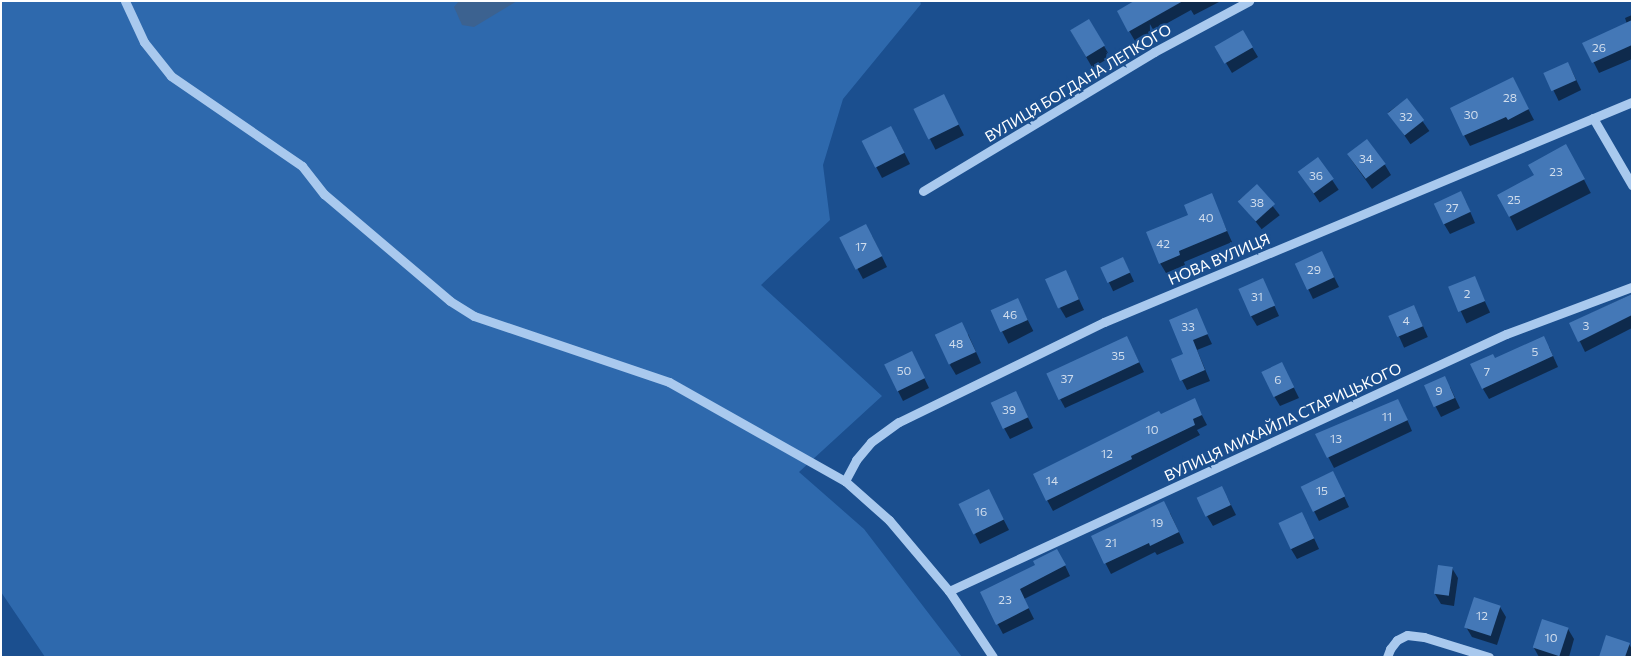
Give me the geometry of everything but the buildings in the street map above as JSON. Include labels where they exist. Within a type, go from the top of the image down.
[{"type":"street","points":[[126,1],[144,42],[171,76],[302,166],[324,194],[450,301],[474,316],[669,382],[845,481],[889,520],[949,591],[993,657]]},
{"type":"street","name":"ВУЛИЦЯ БОГДАНА ЛЕПКОГО","points":[[922,191],[1154,52],[1249,1]]},
{"type":"street","name":"НОВА ВУЛИЦЯ","points":[[845,481],[856,460],[871,442],[899,422],[1086,331],[1632,102]]},
{"type":"street","points":[[1593,118],[1632,185]]},
{"type":"street","name":"ВУЛИЦЯ МИХАЙЛА СТАРИЦЬКОГО","points":[[949,591],[1506,334],[1632,287]]},
{"type":"street","points":[[1387,657],[1397,640],[1407,635],[1424,637],[1489,657]]},
{"type":"shaded area","points":[[1,1],[920,1],[921,4],[843,99],[823,165],[830,220],[761,285],[882,396],[799,472],[864,529],[962,657],[45,657],[1,592]]},
{"type":"shaded area","points":[[459,1],[517,1],[474,27],[462,25],[454,7]]}]
